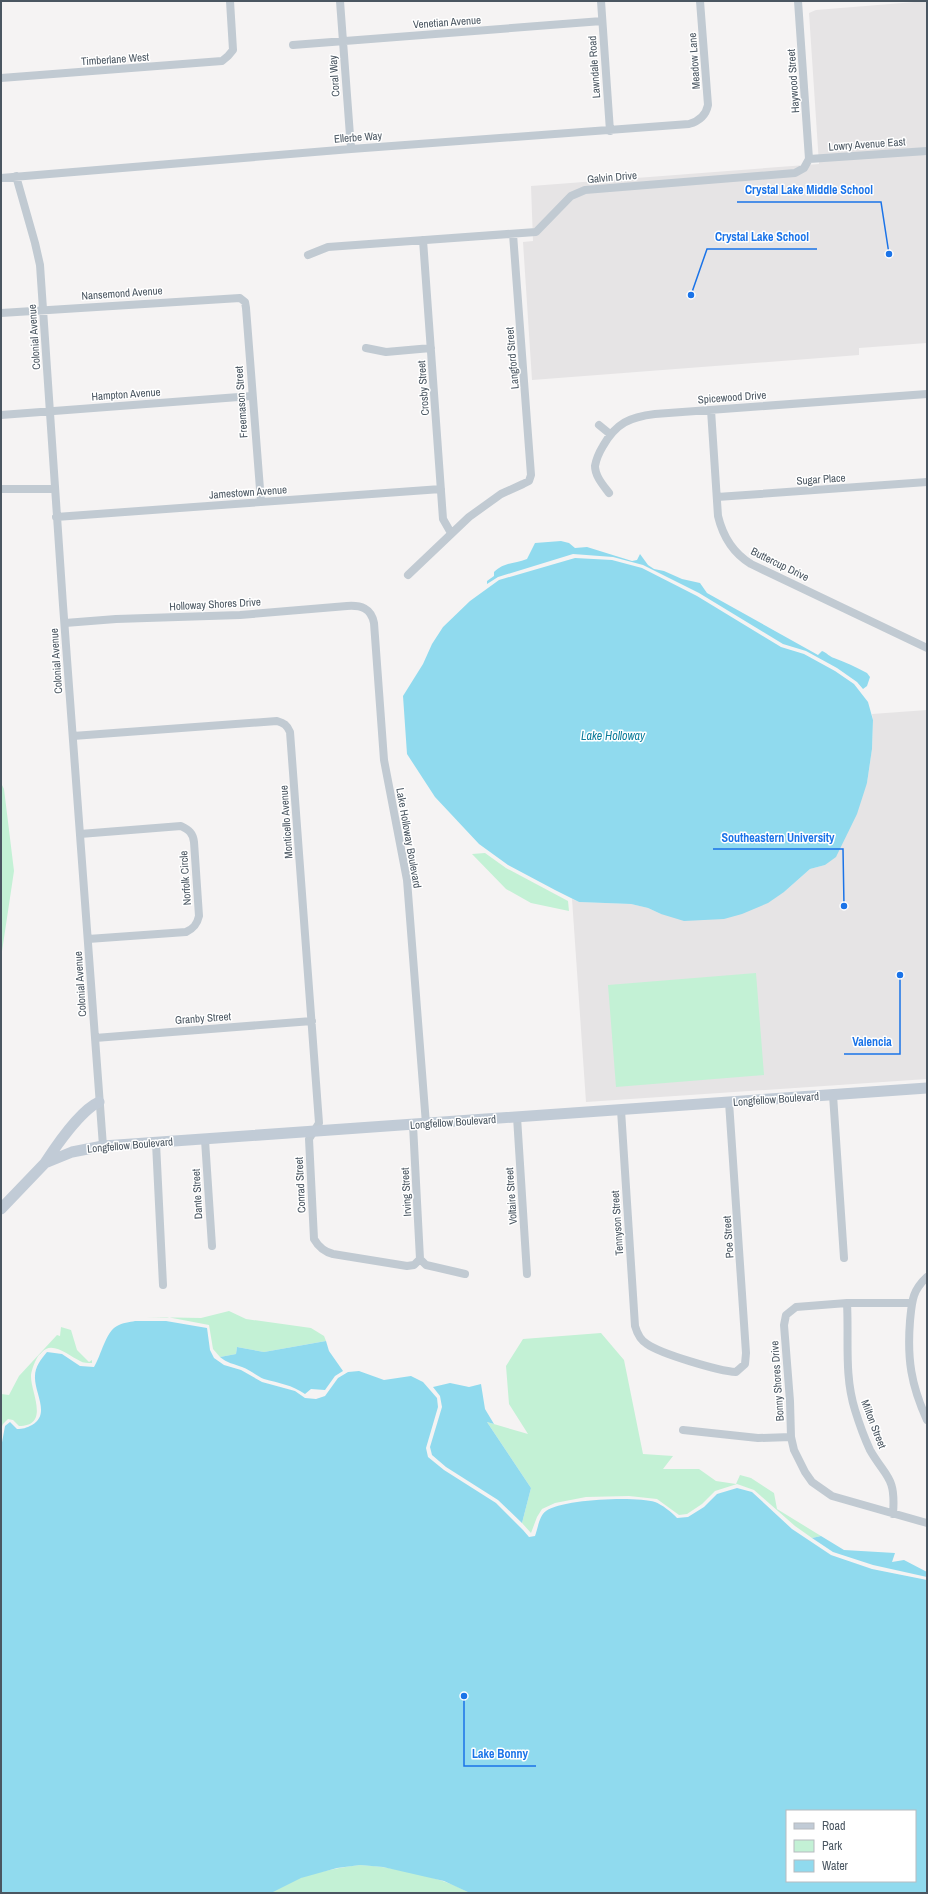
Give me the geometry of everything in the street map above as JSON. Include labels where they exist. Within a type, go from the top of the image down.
[{"type":"street","name":"Timberlane West","points":[[1,78],[213,62],[222,60],[233,50],[230,1]]},
{"type":"street","name":"Coral Way","points":[[340,1],[351,149]]},
{"type":"street","name":"Lawndale Road","points":[[601,1],[610,131]]},
{"type":"street","name":"Meadow Lane","points":[[700,1],[708,104],[706,112],[701,118]]},
{"type":"street","name":"Haywood Street","points":[[800,1],[809,159]]},
{"type":"street","name":"Venetian Avenue","points":[[293,45],[602,22]]},
{"type":"street","name":"Ellerbe Way","points":[[1,178],[351,149],[610,131],[690,124],[701,118]]},
{"type":"street","name":"Lowry Avenue East","points":[[809,159],[927,151]]},
{"type":"street","name":"Galvin Drive","points":[[308,255],[328,247],[536,232],[571,196],[585,190],[795,174],[804,168],[809,159]]},
{"type":"street","name":"Colonial Avenue","points":[[16,176],[38,255],[103,1146]]},
{"type":"street","name":"Langford Street","points":[[451,533],[486,504],[501,494],[528,481],[531,468],[513,234]]},
{"type":"street","name":"Crosby Street","points":[[423,240],[443,519],[451,533]]},
{"type":"street","name":"Nansemond Avenue","points":[[1,313],[235,297],[243,300]]},
{"type":"street","name":"Freemason Street","points":[[243,300],[246,308],[261,502]]},
{"type":"street","points":[[366,348],[386,352],[431,348]]},
{"type":"street","name":"Spicewood Drive","points":[[609,493],[597,476],[595,466],[601,449],[610,434],[621,424],[640,416],[927,394]]},
{"type":"street","name":"Hampton Avenue","points":[[1,415],[252,396]]},
{"type":"street","name":"Buttercup Drive","points":[[711,410],[717,497],[721,527],[727,540],[742,558],[926,645]]},
{"type":"street","points":[[599,425],[610,434]]},
{"type":"street","name":"Sugar Place","points":[[717,497],[927,482]]},
{"type":"street","points":[[1,489],[55,489]]},
{"type":"street","name":"Jamestown Avenue","points":[[56,517],[441,489]]},
{"type":"street","points":[[408,575],[451,533]]},
{"type":"street","name":"Holloway Shores Drive","points":[[65,623],[116,619],[240,614],[347,606],[359,606],[366,608]]},
{"type":"street","name":"Lake Holloway Boulevard","points":[[366,608],[372,614],[374,623],[384,760],[407,880],[426,1124]]},
{"type":"street","name":"Monticello Avenue","points":[[73,736],[277,721],[284,723],[288,727],[290,732],[319,1123],[314,1131]]},
{"type":"street","name":"Norfolk Circle","points":[[80,834],[182,826],[188,829],[193,835],[194,842],[198,921],[191,930],[186,932],[88,939]]},
{"type":"street","name":"Granby Street","points":[[95,1038],[312,1021]]},
{"type":"street","name":"Longfellow Boulevard","points":[[1,1209],[45,1163],[72,1152],[103,1146],[927,1088]]},
{"type":"street","points":[[833,1095],[844,1258]]},
{"type":"street","points":[[45,1163],[76,1123],[92,1105],[99,1102]]},
{"type":"street","name":"Poe Street","points":[[638,1334],[648,1345],[704,1366],[736,1372],[741,1370],[746,1364],[729,1102]]},
{"type":"street","name":"Tennyson Street","points":[[621,1110],[635,1318],[638,1334]]},
{"type":"street","name":"Voltaire Street","points":[[517,1117],[527,1274]]},
{"type":"street","name":"Irving Street","points":[[412,1124],[420,1259]]},
{"type":"street","name":"Conrad Street","points":[[314,1131],[309,1139],[314,1239],[317,1244],[328,1253],[407,1266],[414,1265],[420,1259]]},
{"type":"street","name":"Dante Street","points":[[205,1140],[212,1246]]},
{"type":"street","points":[[156,1143],[163,1285]]},
{"type":"street","points":[[420,1259],[426,1265],[465,1274]]},
{"type":"street","points":[[927,1277],[915,1290],[912,1303],[909,1359],[917,1398],[927,1420]]},
{"type":"street","name":"Bonny Shores Drive","points":[[893,1514],[838,1498],[812,1482],[804,1472],[794,1450],[791,1438],[790,1401],[784,1325],[786,1315],[796,1307],[847,1303],[912,1303]]},
{"type":"street","name":"Milton Street","points":[[847,1303],[847,1361],[849,1385],[864,1436],[876,1459],[886,1471],[894,1489],[893,1514]]},
{"type":"street","points":[[683,1430],[758,1438],[791,1438]]},
{"type":"street","points":[[893,1514],[927,1523]]},
{"type":"shaded area","points":[[927,1],[927,343],[859,348],[859,355],[532,380],[523,242],[533,241],[531,186],[819,164],[809,13],[816,10]]},
{"type":"shaded area","points":[[927,710],[927,1079],[586,1102],[572,899],[579,902],[631,904],[648,908],[661,914],[784,892],[810,869],[825,865],[867,783],[872,749],[872,714]]},
{"type":"green space","points":[[1,783],[4,789],[14,871],[1,958]]},
{"type":"green space","points":[[485,853],[506,868],[568,901],[569,911],[531,903],[506,889],[472,854]]},
{"type":"green space","points":[[756,973],[764,1075],[616,1087],[608,985]]},
{"type":"green space","points":[[229,1311],[246,1319],[311,1328],[324,1336],[326,1341],[264,1352],[237,1347],[236,1354],[220,1357],[213,1349],[209,1325],[169,1317],[201,1318]]},
{"type":"green space","points":[[61,1327],[71,1330],[77,1350],[89,1362],[92,1360],[92,1363],[81,1362],[54,1348],[44,1350],[36,1359],[31,1375],[37,1406],[37,1414],[34,1420],[29,1424],[19,1426],[13,1420],[8,1419],[3,1424],[1,1429],[1,1394],[9,1395],[19,1376],[57,1335],[60,1336]]},
{"type":"green space","points":[[601,1333],[624,1360],[643,1454],[673,1456],[663,1469],[699,1469],[716,1481],[736,1484],[740,1475],[751,1478],[774,1493],[777,1509],[821,1536],[812,1538],[795,1526],[754,1490],[737,1484],[715,1491],[702,1504],[687,1514],[679,1515],[657,1499],[629,1496],[586,1497],[555,1503],[542,1509],[537,1517],[531,1533],[522,1523],[531,1488],[487,1422],[528,1434],[509,1404],[506,1366],[523,1339]]},
{"type":"green space","points":[[360,1865],[416,1873],[445,1882],[470,1893],[271,1893],[279,1887],[301,1877],[338,1868]]},
{"type":"water","points":[[561,541],[569,543],[575,548],[587,547],[632,561],[637,560],[640,554],[648,565],[654,569],[664,571],[682,579],[700,583],[707,593],[818,655],[822,651],[867,673],[870,677],[867,686],[863,689],[857,682],[837,668],[806,651],[783,644],[699,593],[643,565],[613,557],[573,554],[498,577],[487,584],[487,581],[494,576],[494,572],[502,566],[527,559],[535,543]]},
{"type":"water","name":"Lake Holloway","points":[[575,558],[612,560],[642,568],[697,596],[781,647],[804,654],[835,671],[854,684],[868,702],[873,720],[872,749],[867,783],[857,814],[836,857],[825,865],[810,869],[784,892],[768,903],[742,914],[724,919],[684,921],[661,914],[648,908],[631,904],[579,902],[508,865],[479,844],[435,797],[407,754],[403,696],[423,664],[432,644],[443,627],[470,601],[499,580]]},
{"type":"water","points":[[135,1321],[166,1321],[207,1328],[210,1350],[214,1358],[224,1365],[241,1370],[262,1382],[295,1391],[305,1398],[316,1399],[325,1396],[338,1378],[348,1372],[359,1371],[384,1380],[411,1376],[423,1382],[437,1398],[438,1407],[426,1448],[428,1457],[444,1470],[496,1503],[529,1537],[535,1536],[540,1519],[546,1511],[554,1507],[583,1501],[616,1499],[646,1500],[655,1502],[670,1511],[677,1518],[688,1517],[704,1507],[717,1494],[737,1488],[752,1492],[792,1529],[831,1555],[872,1569],[927,1580],[927,1893],[470,1893],[444,1881],[383,1867],[360,1865],[337,1868],[301,1878],[271,1893],[1,1893],[1,1448],[5,1426],[10,1422],[17,1429],[23,1429],[32,1425],[38,1420],[41,1409],[35,1383],[35,1373],[39,1363],[47,1352],[62,1354],[80,1366],[94,1367],[110,1333],[121,1324]]},
{"type":"water","points":[[326,1341],[329,1351],[343,1371],[335,1376],[325,1390],[311,1389],[305,1394],[290,1386],[264,1379],[245,1368],[228,1362],[220,1357],[236,1354],[237,1347],[264,1352]]},
{"type":"water","points":[[450,1383],[469,1387],[481,1384],[485,1409],[494,1424],[487,1422],[531,1488],[522,1523],[498,1500],[446,1467],[432,1455],[430,1447],[442,1407],[440,1396],[433,1387]]},
{"type":"water","points":[[821,1536],[844,1550],[895,1553],[892,1562],[904,1560],[927,1572],[927,1577],[873,1565],[833,1552],[812,1538]]},
{"type":"place","name":"Crystal Lake Middle School","points":[[889,254]]},
{"type":"place","name":"Crystal Lake School","points":[[691,295]]},
{"type":"place","name":"Southeastern University","points":[[844,906]]},
{"type":"place","name":"Valencia","points":[[900,975]]},
{"type":"place","name":"Lake Bonny","points":[[464,1696]]}]
